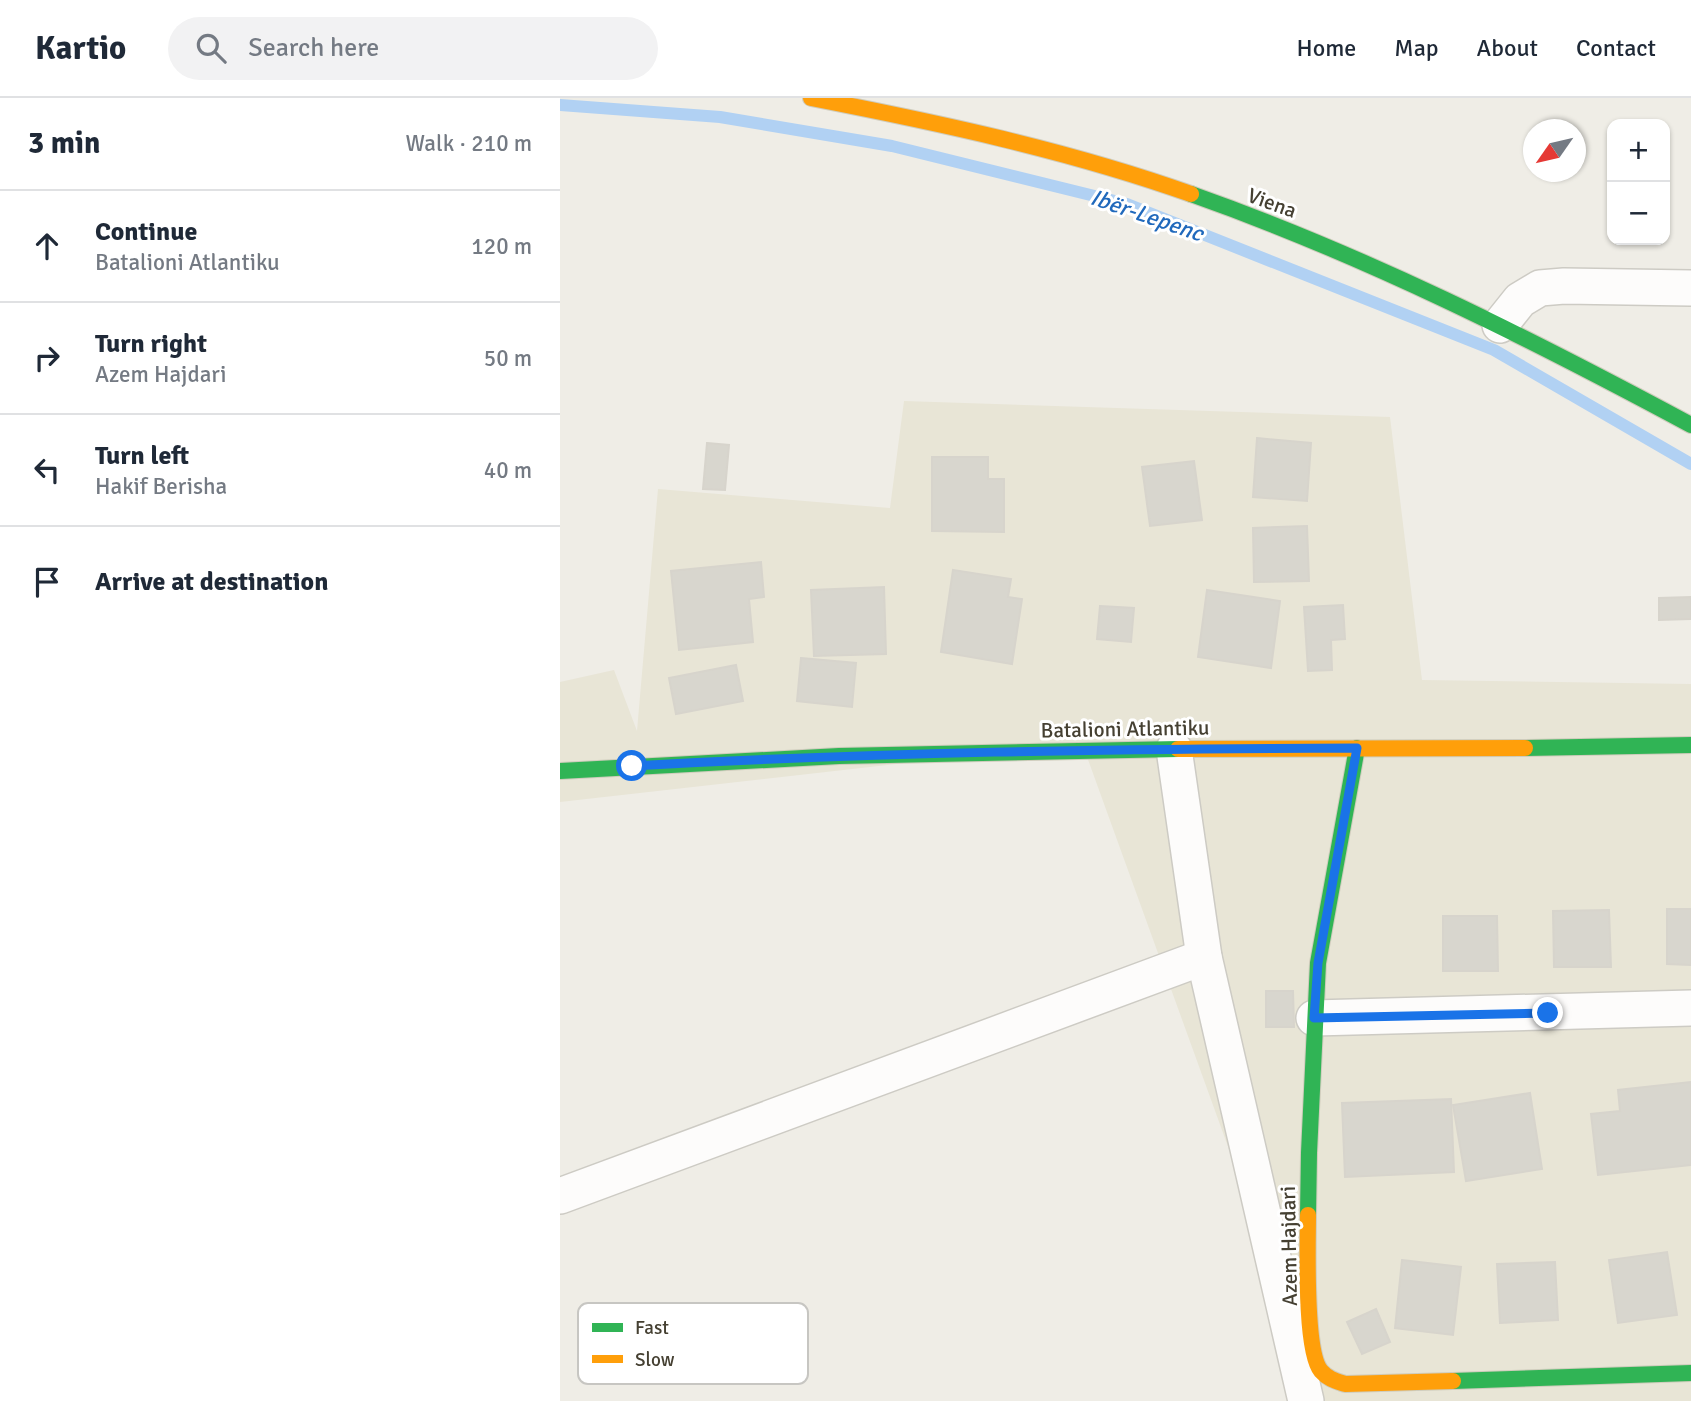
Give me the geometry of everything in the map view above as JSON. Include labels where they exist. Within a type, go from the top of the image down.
[{"type":"street","name":"Viena","points":[[811,98],[976,131],[1146,178],[1317,242],[1599,374],[1691,425]]},
{"type":"street","points":[[1500,326],[1520,300],[1540,288],[1691,288]]},
{"type":"street","name":"Batalioni Atlantiku","points":[[560,771],[789,757],[1174,749],[1614,748],[1691,745]]},
{"type":"street","name":"Azem Hajdari","points":[[1357,748],[1318,963],[1314,1018],[1308,1264],[1311,1339],[1314,1357],[1321,1371],[1332,1380],[1345,1384],[1691,1373]]},
{"type":"street","points":[[1174,749],[1204,957],[1306,1401]]},
{"type":"street","points":[[560,1196],[1204,957]]},
{"type":"street","points":[[1314,1018],[1691,1008]]},
{"type":"shaded area","points":[[904,401],[1390,417],[1422,680],[1691,684],[1691,1401],[1320,1401],[1082,743],[560,802],[560,682],[614,670],[637,731],[658,489],[890,508]]},
{"type":"building","points":[[1257,438],[1311,443],[1307,501],[1253,497]]},
{"type":"building","points":[[707,443],[729,445],[725,490],[703,489]]},
{"type":"building","points":[[932,457],[988,457],[988,479],[1004,479],[1004,532],[932,531]]},
{"type":"building","points":[[1194,461],[1202,520],[1150,526],[1142,467]]},
{"type":"building","points":[[1307,526],[1309,581],[1254,582],[1253,528]]},
{"type":"building","points":[[761,562],[764,597],[749,599],[753,642],[679,650],[671,571]]},
{"type":"building","points":[[953,570],[1011,579],[1008,597],[1022,599],[1012,664],[941,652]]},
{"type":"building","points":[[884,587],[886,654],[814,656],[811,590]]},
{"type":"building","points":[[1207,590],[1280,601],[1271,668],[1198,657]]},
{"type":"building","points":[[1691,597],[1691,619],[1659,620],[1659,598]]},
{"type":"building","points":[[1343,605],[1345,639],[1331,640],[1332,670],[1308,671],[1304,607]]},
{"type":"building","points":[[1100,606],[1134,608],[1131,642],[1097,639]]},
{"type":"building","points":[[801,658],[856,663],[852,707],[797,701]]},
{"type":"building","points":[[736,665],[743,701],[676,714],[669,678]]},
{"type":"building","points":[[1667,909],[1691,909],[1691,965],[1667,964]]},
{"type":"building","points":[[1609,910],[1611,967],[1554,967],[1553,911]]},
{"type":"building","points":[[1443,916],[1497,916],[1498,971],[1443,971]]},
{"type":"building","points":[[1266,991],[1293,991],[1294,1027],[1266,1027]]},
{"type":"building","points":[[1691,1082],[1691,1165],[1598,1175],[1591,1114],[1620,1111],[1618,1090]]},
{"type":"building","points":[[1530,1093],[1542,1169],[1466,1181],[1453,1105]]},
{"type":"building","points":[[1451,1099],[1454,1172],[1345,1177],[1342,1103]]},
{"type":"building","points":[[1667,1252],[1677,1315],[1618,1323],[1609,1260]]},
{"type":"building","points":[[1402,1260],[1461,1267],[1453,1335],[1395,1328]]},
{"type":"building","points":[[1555,1262],[1558,1320],[1500,1323],[1497,1264]]},
{"type":"building","points":[[1376,1309],[1390,1342],[1362,1354],[1347,1322]]},
{"type":"waterway","name":"Ibër-Lepenc","points":[[560,105],[720,117],[892,146],[1127,204],[1494,350],[1691,464]]},
{"type":"traffic: fast","points":[[1191,194],[1383,271],[1507,330],[1691,425]]},
{"type":"traffic: fast","points":[[1525,748],[1691,745]]},
{"type":"traffic: fast","points":[[1308,1215],[1318,963],[1357,748]]},
{"type":"traffic: fast","points":[[560,771],[839,756],[1178,749]]},
{"type":"traffic: fast","points":[[1453,1381],[1691,1373]]},
{"type":"traffic: slow","points":[[811,98],[1050,151],[1191,194]]},
{"type":"traffic: slow","points":[[1178,749],[1525,748]]},
{"type":"traffic: slow","points":[[1308,1215],[1309,1321],[1316,1360],[1321,1371],[1329,1378],[1345,1384],[1453,1381]]},
{"type":"route","points":[[632,766],[789,757],[1357,748],[1318,963],[1314,1018],[1548,1013]]}]
